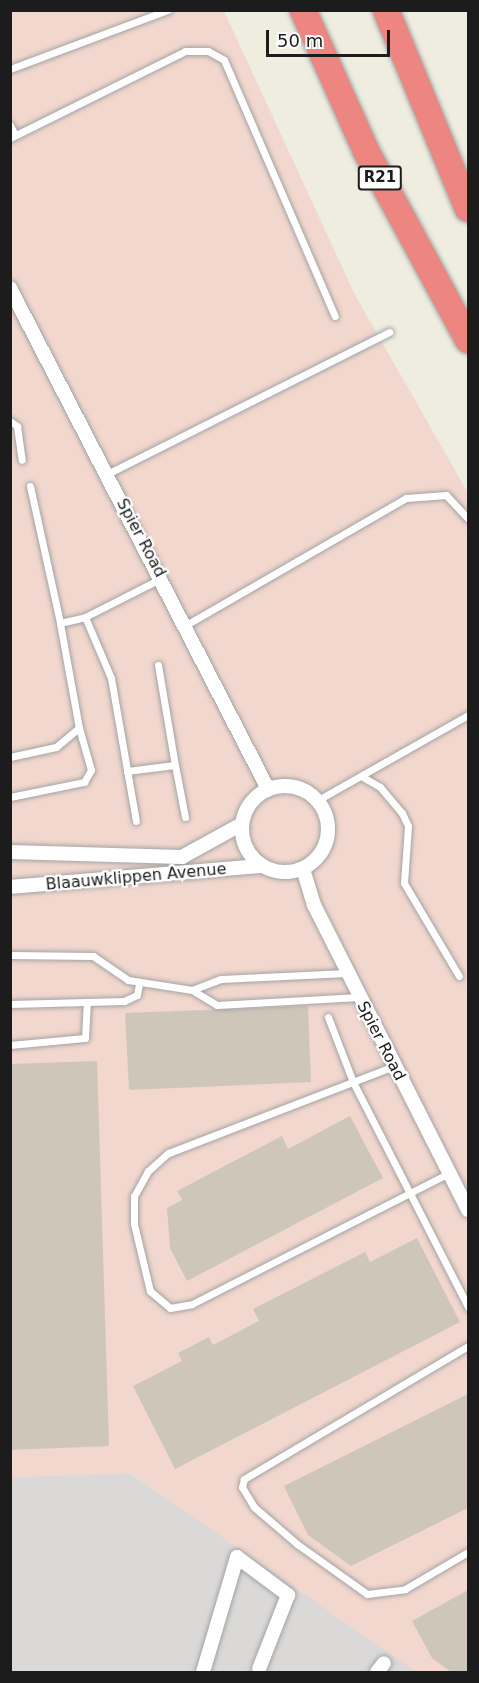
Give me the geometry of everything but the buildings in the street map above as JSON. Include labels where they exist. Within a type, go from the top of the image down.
[{"type":"highway","name":"R21","points":[[303,10],[366,152],[468,340]]},
{"type":"highway","points":[[386,10],[468,209]]},
{"type":"street","name":"Spier Road","points":[[10,288],[14,303],[162,578],[268,789]]},
{"type":"street","points":[[295,786],[318,800],[327,818],[328,838],[303,869],[282,872],[262,866],[246,848],[242,824],[251,803],[268,789],[295,786]]},
{"type":"street","name":"Blaauwklippen Avenue","points":[[10,852],[182,857],[242,824]]},
{"type":"street","name":"Blaauwklippen Avenue","points":[[10,887],[262,866]]},
{"type":"street","name":"Spier Road","points":[[303,869],[314,905],[468,1210]]},
{"type":"street","points":[[203,1672],[237,1557],[288,1595],[259,1669]]},
{"type":"lane","points":[[10,69],[168,10]]},
{"type":"lane","points":[[10,125],[13,137],[185,51],[208,51],[224,60],[335,316]]},
{"type":"lane","points":[[107,474],[389,332]]},
{"type":"lane","points":[[10,421],[17,426],[22,460]]},
{"type":"lane","points":[[10,797],[84,782],[91,770],[79,728],[60,623],[30,486]]},
{"type":"lane","points":[[186,625],[406,498],[446,495],[468,519]]},
{"type":"lane","points":[[60,623],[85,617],[162,578]]},
{"type":"lane","points":[[85,617],[111,678],[136,821]]},
{"type":"lane","points":[[158,665],[184,818]]},
{"type":"lane","points":[[318,800],[468,715]]},
{"type":"lane","points":[[10,757],[56,747],[79,728]]},
{"type":"lane","points":[[127,771],[175,765]]},
{"type":"lane","points":[[361,776],[380,787],[402,813],[408,826],[404,883],[459,976]]},
{"type":"lane","points":[[10,955],[75,952],[93,956],[139,984],[192,990],[217,1005],[359,997]]},
{"type":"lane","points":[[192,990],[221,979],[347,973]]},
{"type":"lane","points":[[10,1004],[133,999],[139,984]]},
{"type":"lane","points":[[10,1045],[85,1038],[87,1002]]},
{"type":"lane","points":[[328,1017],[353,1082],[468,1307]]},
{"type":"lane","points":[[394,1066],[168,1153],[148,1171],[134,1196],[134,1224],[150,1290],[170,1308],[192,1304],[449,1173]]},
{"type":"lane","points":[[468,1346],[244,1479],[242,1487],[254,1507],[297,1544],[367,1594],[405,1588],[468,1552]]},
{"type":"shaded area","points":[[10,11],[224,11],[355,295],[468,493],[468,1672],[416,1672],[130,1473],[11,1477]]},
{"type":"shaded area","points":[[130,1473],[419,1672],[11,1672],[10,1477]]}]
